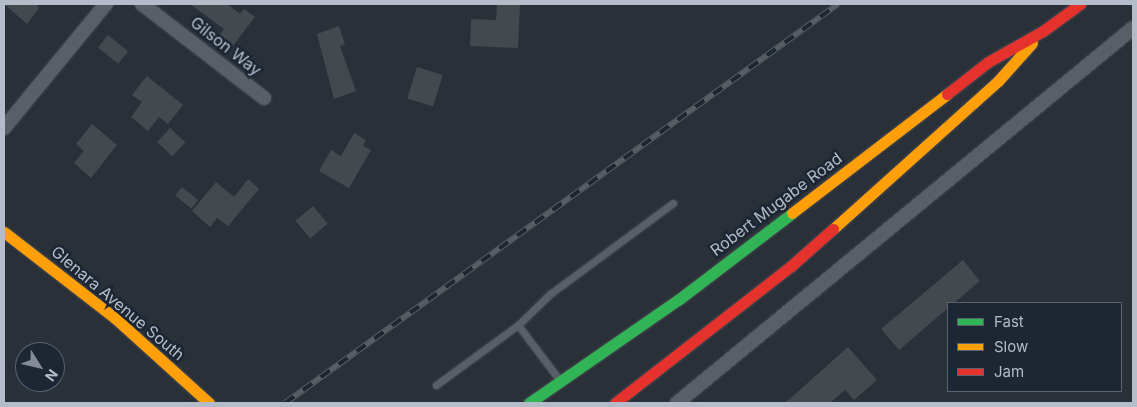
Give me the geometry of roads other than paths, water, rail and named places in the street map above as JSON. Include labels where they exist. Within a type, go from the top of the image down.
[{"type":"main road","name":"Robert Mugabe Road","points":[[529,403],[678,300],[988,62],[1042,31],[1080,4]]},
{"type":"main road","name":"Robert Mugabe Road","points":[[615,403],[791,266],[998,80],[1042,31]]},
{"type":"main road","name":"Glenara Avenue South","points":[[4,232],[115,318],[206,400]]},
{"type":"main road","points":[[4,247],[25,248]]},
{"type":"street","points":[[4,128],[106,4]]},
{"type":"street","name":"Gilson Way","points":[[142,4],[264,98]]},
{"type":"street","points":[[677,403],[1133,28]]},
{"type":"lane","points":[[436,384],[518,324],[564,283],[673,203]]},
{"type":"lane","points":[[518,324],[560,381]]},
{"type":"railway","points":[[285,403],[838,4]]}]
